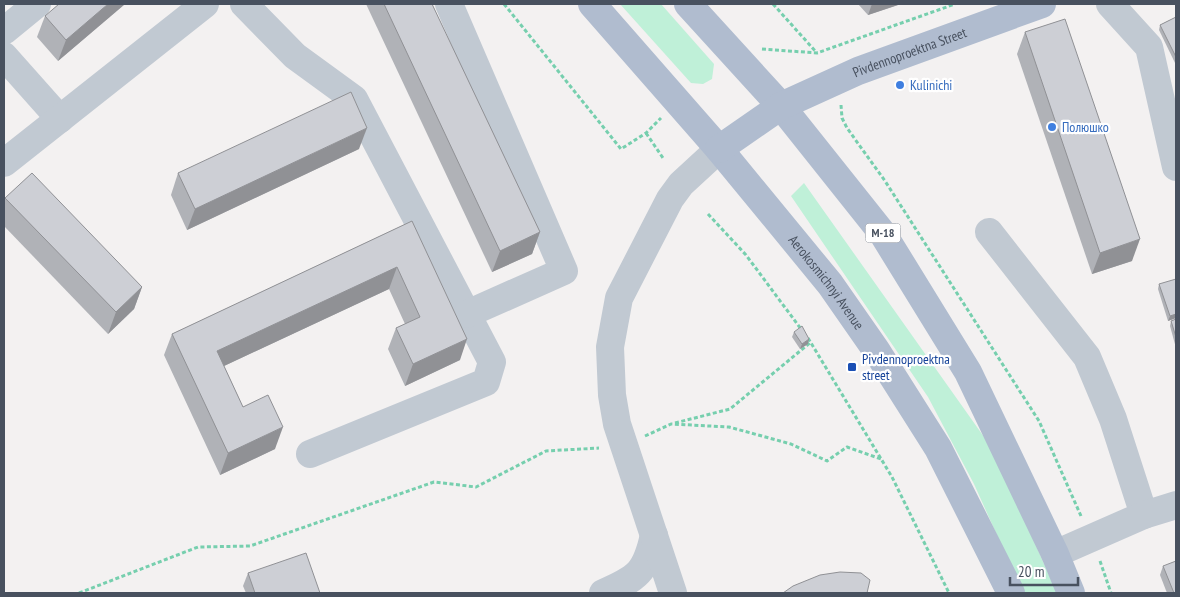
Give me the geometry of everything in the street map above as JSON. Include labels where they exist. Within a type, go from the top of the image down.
[{"type":"main road","name":"Aerokosmichnyi Avenue","points":[[592,4],[719,149],[830,284],[876,350],[938,448],[1012,593]]},
{"type":"main road","name":"М-18","points":[[688,4],[781,106],[883,234],[968,372],[1056,554],[1071,593]]},
{"type":"main road","name":"Pivdennoproektna Street","points":[[719,149],[781,106],[858,70],[1042,4]]},
{"type":"street","points":[[4,32],[37,4]]},
{"type":"street","points":[[4,163],[205,4]]},
{"type":"street","points":[[244,4],[295,56],[354,99],[492,362],[486,382],[310,454]]},
{"type":"street","points":[[449,4],[564,271],[467,314]]},
{"type":"street","points":[[1110,4],[1148,47],[1176,167]]},
{"type":"street","points":[[4,56],[60,119]]},
{"type":"street","points":[[673,593],[617,424],[612,395],[610,347],[619,298],[670,199],[680,184],[719,149]]},
{"type":"street","points":[[989,232],[1087,357],[1113,419],[1144,515]]},
{"type":"street","points":[[1056,554],[1144,515],[1176,505]]},
{"type":"street","points":[[603,593],[626,582],[640,572],[648,559],[654,535]]},
{"type":"path","points":[[504,4],[621,149],[646,133],[662,118]]},
{"type":"path","points":[[773,4],[817,53]]},
{"type":"path","points":[[756,48],[817,53],[955,4]]},
{"type":"path","points":[[843,100],[841,112],[847,128],[885,181],[1039,421],[1091,538],[1111,593]]},
{"type":"path","points":[[646,133],[664,158]]},
{"type":"path","points":[[708,214],[746,255],[811,342],[892,477],[949,593]]},
{"type":"path","points":[[79,593],[198,547],[250,546],[434,482],[476,487],[546,451],[625,447],[671,424],[730,409],[811,342]]},
{"type":"path","points":[[671,424],[729,427],[791,444],[827,461],[847,446],[881,460]]},
{"type":"green space","points":[[620,4],[661,4],[714,64],[712,79],[703,84],[691,83]]},
{"type":"green space","points":[[804,183],[994,451],[1057,593],[1023,593],[974,484],[928,397],[791,196]]},
{"type":"building","points":[[59,4],[108,4],[66,40],[45,16]]},
{"type":"building","points":[[384,4],[432,4],[540,232],[500,251]]},
{"type":"building","points":[[1176,17],[1176,57],[1160,25]]},
{"type":"building","points":[[1065,19],[1140,239],[1100,253],[1025,32]]},
{"type":"building","points":[[351,92],[367,128],[195,209],[178,173]]},
{"type":"building","points":[[32,173],[142,287],[116,312],[5,198]]},
{"type":"building","points":[[412,221],[467,339],[413,364],[396,328],[420,317],[397,267],[217,351],[243,407],[268,395],[283,427],[228,453],[172,334]]},
{"type":"building","points":[[1176,279],[1176,314],[1170,316],[1159,284]]},
{"type":"building","points":[[1176,319],[1176,337],[1171,321]]},
{"type":"building","points":[[802,326],[809,339],[802,344],[794,332]]},
{"type":"building","points":[[306,553],[320,593],[255,593],[248,573]]},
{"type":"building","points":[[1176,561],[1176,593],[1174,593],[1163,566]]},
{"type":"building","points":[[840,572],[861,573],[870,580],[867,593],[783,593],[793,586],[820,575]]},
{"type":"place","name":"Kulinichi","points":[[900,85]]},
{"type":"place","name":"Полюшко","points":[[1052,127]]},
{"type":"place","name":"Pivdennoproektna street","points":[[852,367]]}]
